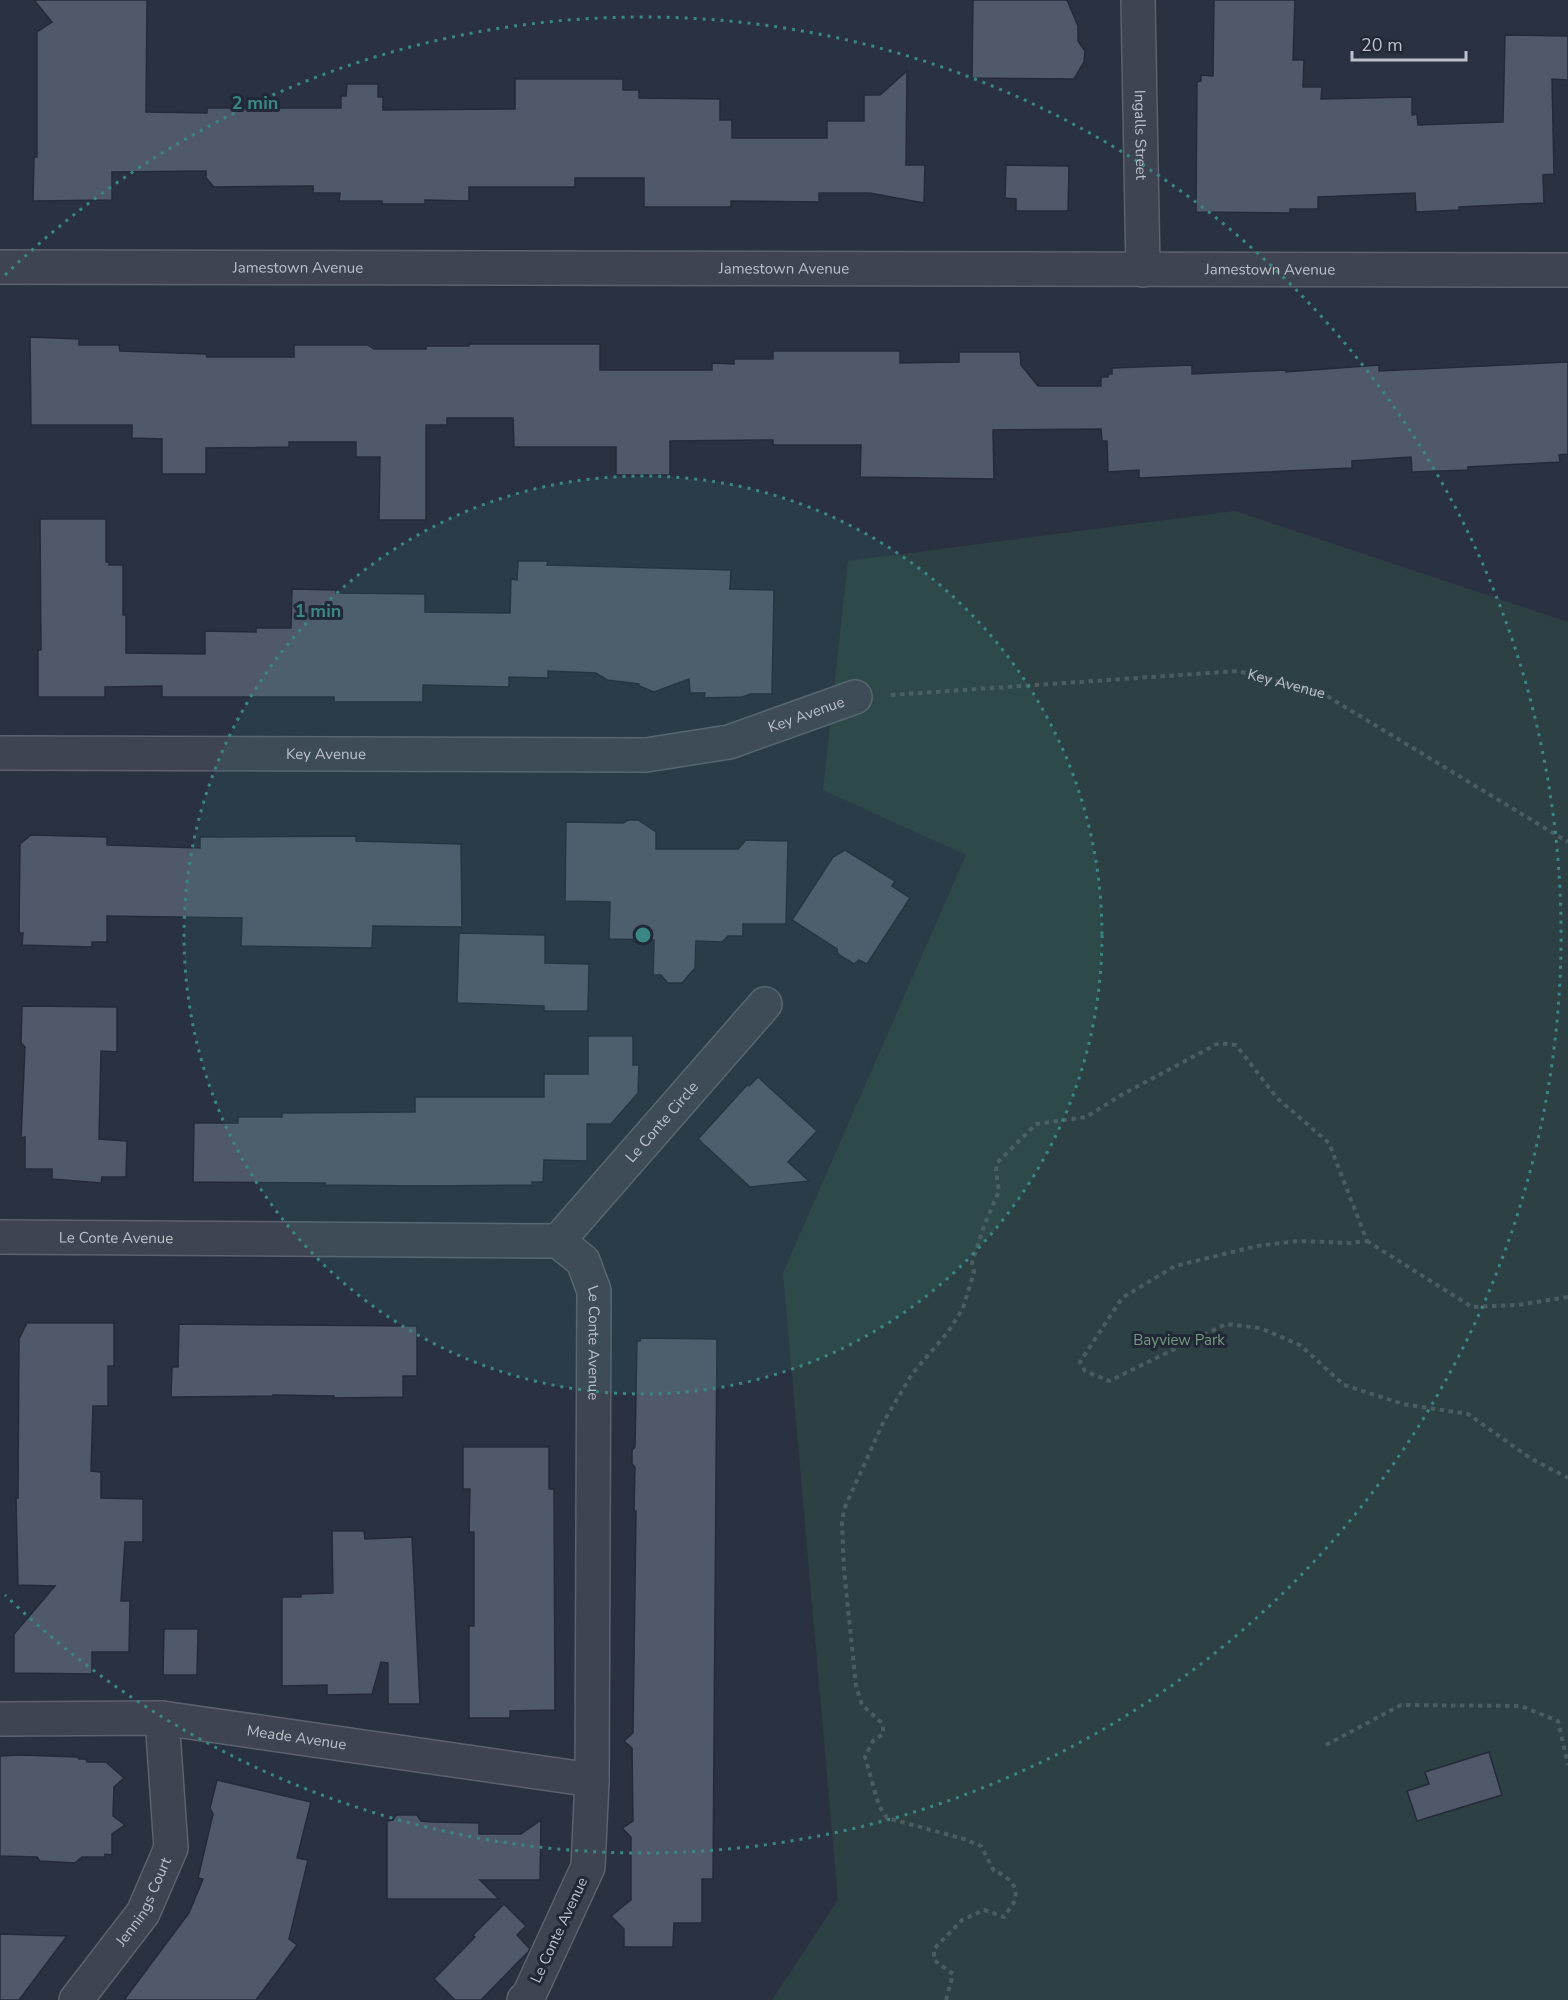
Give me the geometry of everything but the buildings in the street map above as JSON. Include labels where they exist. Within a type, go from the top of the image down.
[{"type":"street","name":"Ingalls Street","points":[[1138,0],[1143,270]]},
{"type":"street","name":"Jamestown Avenue","points":[[0,267],[1568,270]]},
{"type":"street","name":"Key Avenue","points":[[0,753],[646,755],[729,742],[855,697]]},
{"type":"street","name":"Le Conte Circle","points":[[558,1241],[765,1004]]},
{"type":"street","name":"Le Conte Avenue","points":[[0,1237],[558,1241],[583,1262],[594,1291],[592,1780],[588,1867],[529,1995],[524,2000]]},
{"type":"street","name":"Meade Avenue","points":[[0,1719],[162,1718],[592,1780]]},
{"type":"street","name":"Jennings Court","points":[[76,2000],[143,1913],[171,1848],[162,1718]]},
{"type":"path","name":"Key Avenue","points":[[855,697],[1238,670],[1322,693],[1568,842]]},
{"type":"path","points":[[946,2000],[953,1974],[934,1960],[934,1949],[962,1920],[984,1910],[1004,1917],[1015,1900],[1014,1888],[1006,1875],[994,1871],[981,1846],[964,1839],[887,1818],[879,1806],[865,1757],[873,1741],[882,1734],[884,1724],[862,1705],[856,1686],[844,1570],[842,1523],[844,1509],[884,1421],[912,1374],[948,1332],[963,1308],[974,1272],[972,1263],[999,1191],[997,1163],[1036,1124],[1086,1117],[1123,1094],[1219,1043],[1236,1046],[1277,1098],[1329,1143],[1367,1240],[1472,1307],[1517,1305],[1568,1297]]},
{"type":"path","points":[[1367,1240],[1350,1243],[1298,1241],[1257,1246],[1175,1266],[1122,1298],[1080,1362],[1085,1371],[1108,1381],[1226,1324],[1260,1328],[1300,1345],[1344,1385],[1403,1404],[1468,1414],[1530,1458],[1568,1478]]},
{"type":"path","points":[[1326,1745],[1401,1706],[1521,1706],[1558,1721],[1568,1764]]},
{"type":"green space","name":"Bayview Park","points":[[1235,511],[1568,622],[1568,2000],[772,2000],[838,1900],[783,1273],[966,855],[823,790],[848,561]]}]
